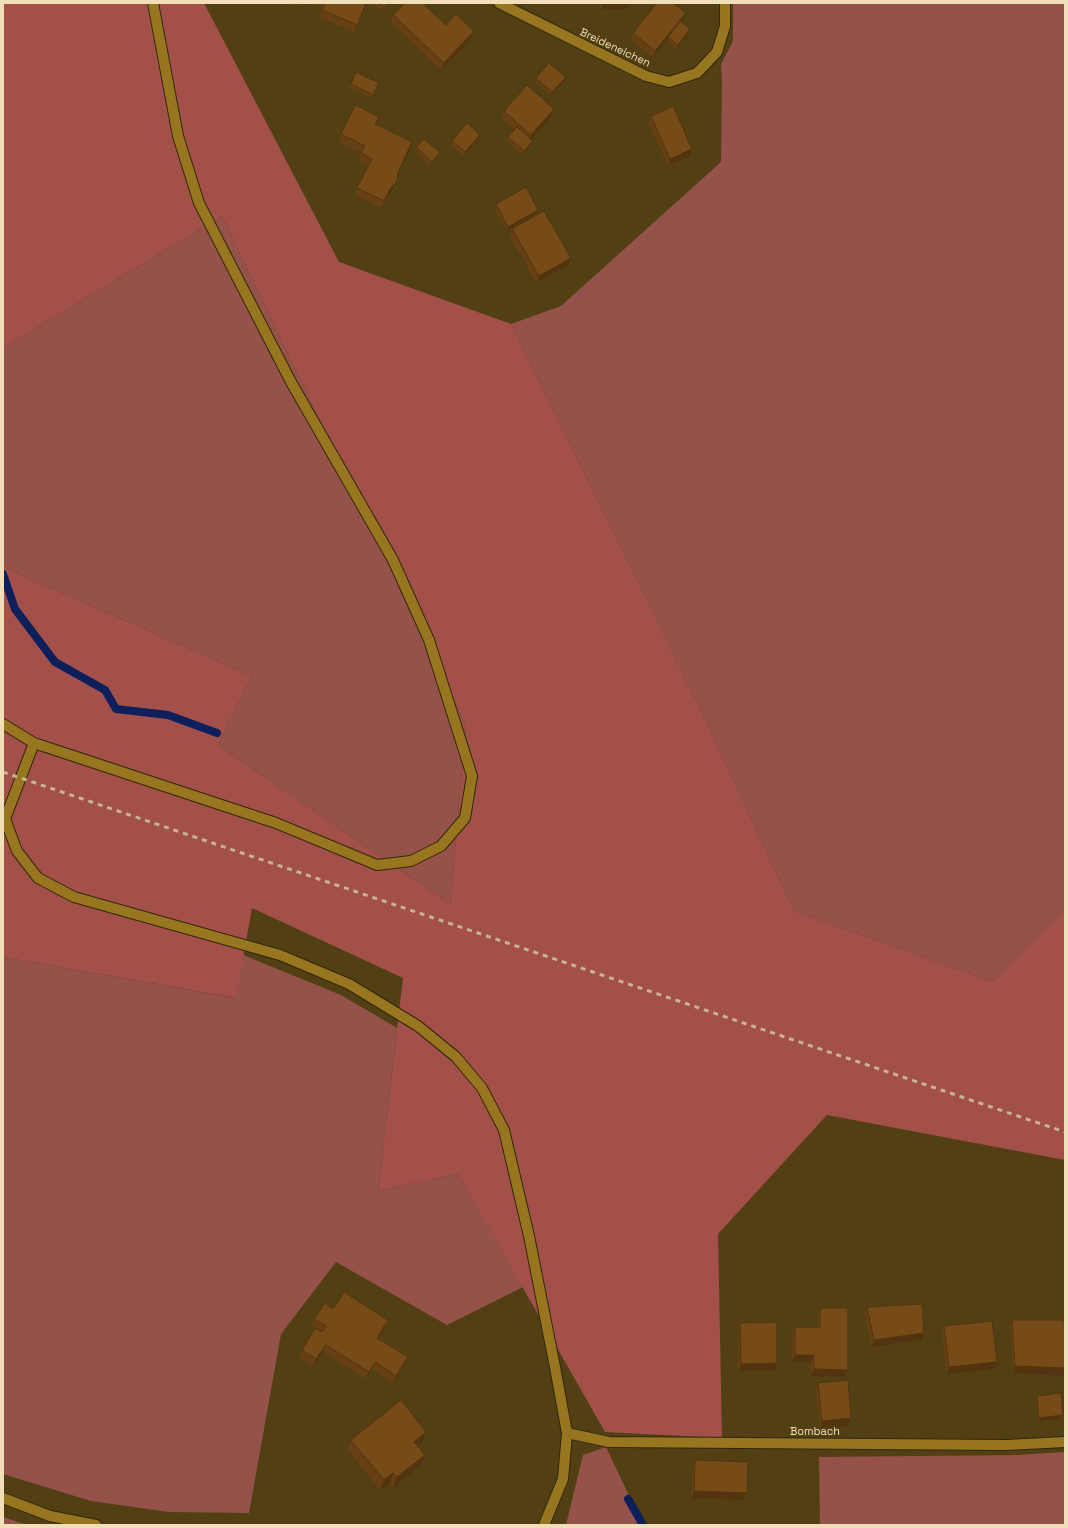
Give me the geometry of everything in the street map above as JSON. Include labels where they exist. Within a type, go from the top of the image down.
[{"type":"street","points":[[3,724],[34,743],[276,823],[377,866],[411,861],[441,846],[465,818],[472,776],[429,640],[393,560],[291,382],[199,203],[178,136],[153,3]]},
{"type":"street","name":"Breideneichen","points":[[499,3],[646,76],[669,82],[696,73],[717,52],[725,26],[725,3]]},
{"type":"street","points":[[34,743],[5,818],[17,851],[38,878],[74,898],[280,955],[349,984],[418,1026],[456,1057],[482,1088],[504,1130],[531,1244],[567,1433],[563,1479],[544,1525]]},
{"type":"street","name":"Bombach","points":[[567,1433],[609,1442],[1006,1445],[1065,1442]]},
{"type":"street","points":[[3,1498],[50,1516],[96,1525]]},
{"type":"shaded area","points":[[3,3],[204,3],[339,262],[511,324],[699,706],[794,911],[993,982],[1065,910],[1065,1160],[827,1115],[718,1234],[722,1438],[605,1432],[458,1174],[378,1191],[403,978],[252,908],[236,998],[3,957],[3,567],[252,676],[218,745],[450,904],[466,726],[222,216],[3,348]]},
{"type":"shaded area","points":[[733,3],[1065,3],[1065,910],[993,982],[794,911],[699,706],[511,324],[561,306],[721,162],[721,64],[733,41]]},
{"type":"shaded area","points":[[222,216],[466,726],[450,904],[218,745],[252,676],[3,567],[3,348]]},
{"type":"shaded area","points":[[243,955],[341,995],[397,1028],[378,1191],[458,1174],[523,1287],[447,1325],[336,1262],[281,1334],[249,1513],[169,1512],[91,1501],[3,1474],[3,957],[235,998]]},
{"type":"shaded area","points":[[606,1447],[643,1525],[566,1525],[583,1455]]},
{"type":"shaded area","points":[[1065,1452],[1065,1525],[820,1525],[819,1457],[1018,1455]]},
{"type":"shaded area","points":[[3,1517],[27,1525],[3,1525]]},
{"type":"building","points":[[325,3],[366,3],[357,25],[322,10]]},
{"type":"building","points":[[377,3],[387,3],[386,7]]},
{"type":"building","points":[[405,3],[422,3],[446,25],[456,14],[474,31],[444,63],[393,15]]},
{"type":"building","points":[[657,3],[673,3],[686,13],[655,51],[633,33]]},
{"type":"building","points":[[680,21],[690,29],[678,45],[668,37]]},
{"type":"building","points":[[549,63],[566,77],[552,92],[536,78]]},
{"type":"building","points":[[356,72],[379,83],[373,95],[351,84]]},
{"type":"building","points":[[527,85],[554,109],[531,135],[504,111]]},
{"type":"building","points":[[355,105],[379,117],[375,124],[412,142],[398,172],[397,181],[390,189],[384,201],[357,188],[372,159],[361,153],[365,146],[341,134]]},
{"type":"building","points":[[673,106],[692,149],[670,159],[651,116]]},
{"type":"building","points":[[467,123],[480,135],[465,152],[452,141]]},
{"type":"building","points":[[517,127],[533,141],[524,151],[508,137]]},
{"type":"building","points":[[424,139],[440,152],[432,162],[416,147]]},
{"type":"building","points":[[526,187],[538,210],[508,227],[496,204]]},
{"type":"building","points":[[544,211],[571,258],[539,276],[512,229]]},
{"type":"building","points":[[344,1292],[388,1320],[377,1338],[408,1357],[396,1376],[375,1362],[369,1372],[326,1345],[316,1359],[302,1350],[315,1328],[322,1332],[326,1326],[314,1319],[325,1303],[333,1309]]},
{"type":"building","points":[[922,1304],[924,1333],[874,1340],[867,1307]]},
{"type":"building","points":[[820,1308],[848,1308],[848,1370],[814,1369],[814,1355],[795,1355],[795,1327],[820,1327]]},
{"type":"building","points":[[1012,1320],[1064,1320],[1065,1368],[1015,1366]]},
{"type":"building","points":[[992,1321],[997,1362],[949,1367],[944,1326]]},
{"type":"building","points":[[777,1322],[777,1363],[741,1364],[740,1323]]},
{"type":"building","points":[[848,1380],[851,1418],[822,1421],[818,1383]]},
{"type":"building","points":[[1061,1393],[1063,1415],[1039,1418],[1037,1396]]},
{"type":"building","points":[[401,1400],[426,1432],[414,1442],[425,1455],[397,1477],[393,1473],[384,1480],[351,1440]]},
{"type":"building","points":[[695,1460],[748,1462],[747,1493],[694,1491]]},
{"type":"waterway","points":[[3,574],[15,609],[55,662],[105,690],[116,709],[168,715],[217,733]]},
{"type":"waterway","points":[[628,1499],[643,1525]]},
{"type":"railway","points":[[3,772],[1065,1132]]}]
